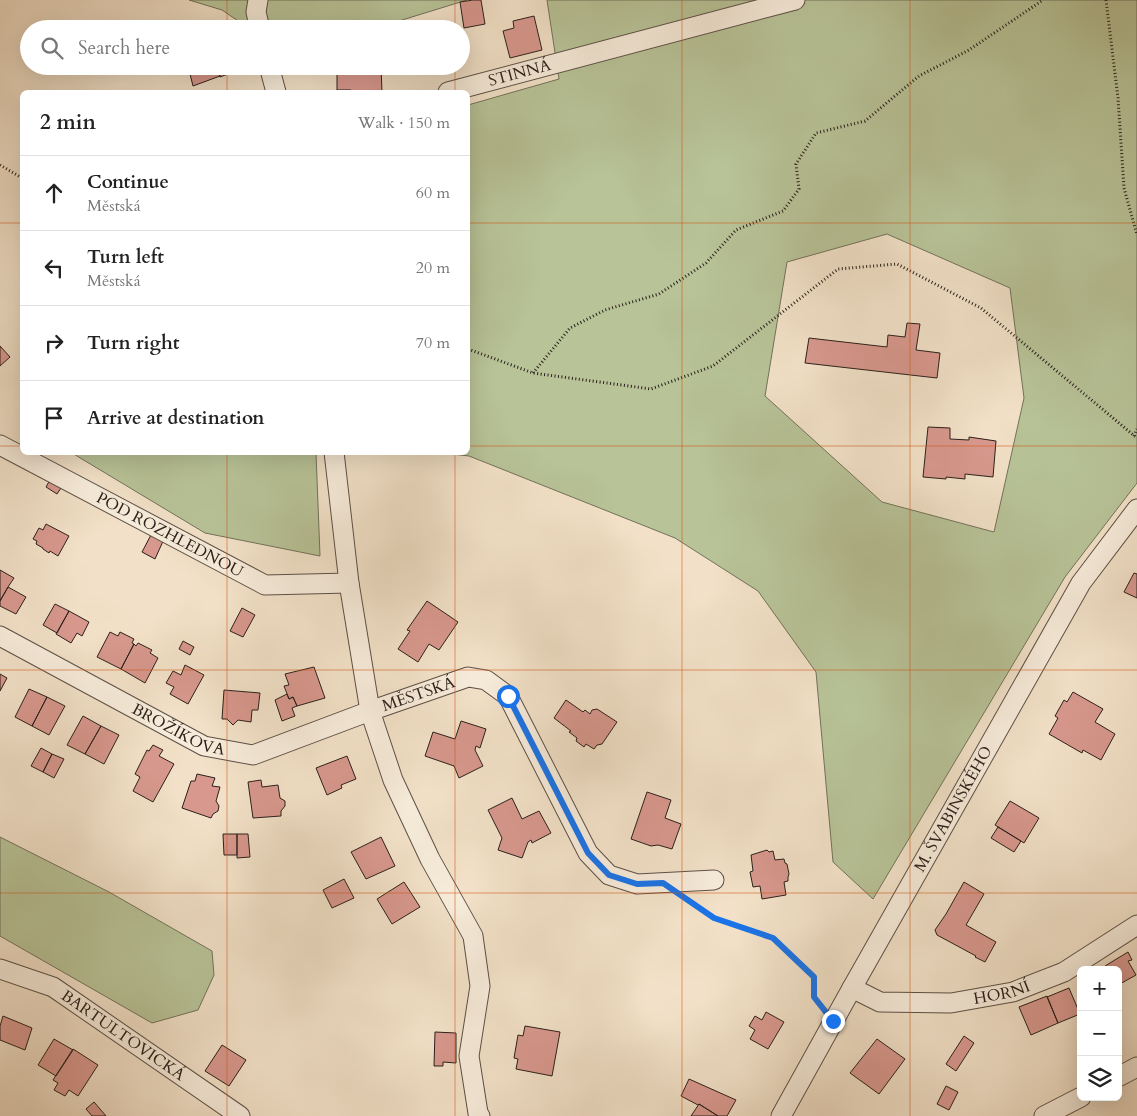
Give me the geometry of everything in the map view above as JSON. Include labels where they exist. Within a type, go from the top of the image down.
[{"type":"street","points":[[258,0],[256,12],[258,20]]},
{"type":"street","name":"STINNÁ","points":[[456,90],[795,0]]},
{"type":"street","points":[[271,75],[275,90]]},
{"type":"street","name":"POD ROZHLEDNOU","points":[[0,445],[265,585],[349,583]]},
{"type":"street","name":"MĚSTSKÁ","points":[[334,455],[349,583],[370,711],[393,780],[430,859],[473,936],[480,986],[469,1056],[480,1116]]},
{"type":"street","name":"M. ŠVABINSKÉHO","points":[[781,1116],[1081,583],[1137,509]]},
{"type":"street","name":"BROŽÍKOVA","points":[[0,636],[204,746],[253,755],[370,711]]},
{"type":"street","name":"MĚSTSKÁ","points":[[370,711],[468,677],[486,680],[508,696],[588,853],[609,875],[637,884],[714,880]]},
{"type":"street","name":"HORNÍ","points":[[852,988],[880,1002],[951,1003],[1013,992],[1064,972],[1137,925]]},
{"type":"street","name":"BARTULTOVICKÁ","points":[[0,969],[53,987],[228,1113]]},
{"type":"street","points":[[1122,1075],[1137,1067]]},
{"type":"street","points":[[1044,1116],[1077,1099]]},
{"type":"path","points":[[532,373],[570,328],[605,310],[659,294],[706,263],[736,230],[784,211],[799,189],[796,164],[816,133],[865,121],[919,76],[969,50],[1043,0]]},
{"type":"path","points":[[1106,0],[1118,98],[1124,188],[1137,235]]},
{"type":"path","points":[[0,165],[20,177]]},
{"type":"path","points":[[470,350],[532,373],[651,389],[713,366],[838,269],[897,264],[981,308],[1136,437]]},
{"type":"path","points":[[1136,437],[1137,429]]},
{"type":"path","points":[[663,883],[714,918],[773,938],[814,977],[814,997],[833,1021]]},
{"type":"green space","points":[[189,0],[467,0],[402,20],[237,20],[222,10]]},
{"type":"green space","points":[[547,0],[1137,0],[1137,483],[1065,577],[873,899],[833,862],[816,672],[758,591],[675,538],[469,456],[460,455],[470,455],[470,104],[559,79]],"holes":[[[887,234],[1010,288],[1024,398],[994,532],[882,502],[765,396],[787,262]]]},
{"type":"green space","points":[[75,455],[316,455],[320,556],[205,533]]},
{"type":"green space","points":[[0,837],[109,892],[212,951],[214,975],[198,1010],[152,1023],[0,936]]},
{"type":"building","points":[[481,0],[485,24],[470,27],[470,20],[463,20],[460,2]]},
{"type":"building","points":[[534,16],[542,50],[510,58],[503,31],[514,28],[513,21]]},
{"type":"building","points":[[190,75],[220,75],[220,76],[193,86]]},
{"type":"building","points":[[337,75],[381,75],[382,90],[337,90]]},
{"type":"building","points":[[907,323],[920,324],[916,350],[940,353],[937,378],[805,363],[809,338],[887,347],[888,335],[905,337]]},
{"type":"building","points":[[0,346],[10,357],[0,366]]},
{"type":"building","points":[[928,427],[950,428],[950,439],[969,440],[969,437],[996,441],[993,477],[965,474],[965,479],[923,477]]},
{"type":"building","points":[[51,478],[63,485],[57,494],[46,487]]},
{"type":"building","points":[[46,524],[69,536],[58,556],[43,549],[33,539],[39,528],[43,530]]},
{"type":"building","points":[[152,533],[164,539],[155,559],[142,552]]},
{"type":"building","points":[[0,570],[14,578],[0,601]]},
{"type":"building","points":[[1134,573],[1137,574],[1137,598],[1124,592]]},
{"type":"building","points":[[8,587],[26,597],[16,614],[0,606],[0,601]]},
{"type":"building","points":[[427,601],[458,622],[439,650],[429,644],[418,662],[398,649],[410,631],[407,630]]},
{"type":"building","points":[[55,604],[69,611],[57,633],[43,625]]},
{"type":"building","points":[[242,608],[255,615],[243,637],[230,631]]},
{"type":"building","points":[[69,611],[89,622],[82,636],[77,633],[71,643],[56,634]]},
{"type":"building","points":[[110,632],[118,636],[120,632],[134,639],[132,643],[134,644],[121,669],[97,657]]},
{"type":"building","points":[[183,641],[194,647],[190,655],[179,649]]},
{"type":"building","points":[[138,643],[152,650],[150,653],[158,658],[145,683],[121,669],[134,644],[136,646]]},
{"type":"building","points":[[185,665],[204,675],[188,704],[170,694],[174,687],[166,683],[173,671],[181,675]]},
{"type":"building","points":[[314,667],[325,698],[297,706],[293,697],[289,699],[284,686],[289,685],[285,674]]},
{"type":"building","points":[[0,674],[7,678],[0,691]]},
{"type":"building","points":[[29,689],[47,697],[32,726],[15,717]]},
{"type":"building","points":[[224,690],[260,693],[258,710],[252,710],[251,722],[238,720],[233,725],[227,719],[222,719]]},
{"type":"building","points":[[1073,692],[1103,709],[1095,722],[1115,734],[1101,760],[1083,750],[1082,753],[1049,734],[1058,718],[1055,716],[1064,700],[1067,702]]},
{"type":"building","points":[[287,694],[289,699],[293,697],[297,706],[292,708],[295,716],[282,721],[275,700]]},
{"type":"building","points":[[47,697],[65,706],[49,735],[32,726]]},
{"type":"building","points":[[566,700],[583,712],[585,710],[590,714],[592,710],[597,709],[617,722],[602,744],[597,745],[594,749],[586,744],[584,747],[576,741],[577,738],[569,732],[571,731],[554,718]]},
{"type":"building","points":[[83,716],[101,726],[85,754],[67,745]]},
{"type":"building","points":[[461,721],[486,729],[480,748],[476,746],[475,750],[483,766],[459,778],[454,766],[425,756],[433,732],[455,739]]},
{"type":"building","points":[[101,726],[119,735],[104,764],[85,754]]},
{"type":"building","points":[[153,745],[163,750],[159,756],[174,764],[153,802],[133,791],[140,777],[135,774],[147,750],[149,751]]},
{"type":"building","points":[[41,748],[52,754],[43,772],[31,766]]},
{"type":"building","points":[[52,754],[64,759],[54,778],[43,772]]},
{"type":"building","points":[[347,756],[356,779],[341,785],[342,788],[327,795],[316,768]]},
{"type":"building","points":[[197,774],[215,778],[212,786],[220,787],[216,801],[219,806],[218,811],[211,818],[182,808],[191,781],[195,781]]},
{"type":"building","points":[[261,780],[262,787],[278,785],[280,798],[285,801],[281,816],[253,818],[248,782]]},
{"type":"building","points":[[647,792],[671,800],[665,818],[681,824],[672,849],[658,845],[651,846],[631,839]]},
{"type":"building","points":[[512,798],[522,819],[539,811],[551,833],[532,843],[531,840],[528,842],[522,858],[498,850],[502,838],[488,810]]},
{"type":"building","points":[[1010,801],[1039,818],[1024,843],[995,825]]},
{"type":"building","points":[[998,827],[1021,841],[1014,852],[991,838]]},
{"type":"building","points":[[223,834],[237,834],[237,855],[224,855]]},
{"type":"building","points":[[237,834],[248,834],[250,857],[237,858]]},
{"type":"building","points":[[381,837],[395,866],[366,879],[351,852]]},
{"type":"building","points":[[767,850],[769,852],[773,851],[775,860],[784,859],[789,874],[788,881],[784,882],[786,895],[762,899],[760,886],[753,887],[750,872],[753,871],[751,855]]},
{"type":"building","points":[[344,879],[354,898],[332,908],[323,890]]},
{"type":"building","points":[[404,882],[420,907],[392,924],[377,899]]},
{"type":"building","points":[[964,882],[984,894],[966,925],[996,942],[985,962],[937,935],[935,930]]},
{"type":"building","points":[[1128,952],[1132,960],[1128,961],[1136,975],[1122,983],[1122,966],[1105,966]]},
{"type":"building","points":[[1069,988],[1077,1007],[1077,1015],[1058,1023],[1047,997]]},
{"type":"building","points":[[1047,996],[1058,1023],[1031,1035],[1019,1007]]},
{"type":"building","points":[[766,1012],[784,1022],[768,1049],[750,1039],[755,1030],[749,1026],[755,1016],[762,1020]]},
{"type":"building","points":[[3,1016],[32,1028],[25,1050],[0,1040],[0,1026]]},
{"type":"building","points":[[525,1026],[560,1032],[552,1076],[516,1069],[518,1059],[514,1058],[518,1035],[523,1036]]},
{"type":"building","points":[[435,1032],[456,1033],[456,1063],[443,1062],[443,1066],[434,1066]]},
{"type":"building","points":[[964,1036],[974,1043],[956,1071],[946,1064]]},
{"type":"building","points":[[54,1039],[73,1050],[56,1076],[38,1065]]},
{"type":"building","points":[[877,1039],[905,1059],[879,1094],[850,1073]]},
{"type":"building","points":[[222,1045],[246,1060],[229,1086],[205,1071]]},
{"type":"building","points":[[73,1049],[98,1065],[78,1096],[69,1090],[65,1096],[54,1090],[58,1083],[53,1080]]},
{"type":"building","points":[[689,1079],[736,1100],[727,1116],[718,1116],[699,1104],[681,1096]]},
{"type":"building","points":[[946,1086],[958,1092],[949,1110],[937,1104]]},
{"type":"building","points":[[94,1102],[106,1116],[92,1116],[86,1109]]},
{"type":"building","points":[[699,1104],[718,1116],[691,1116]]},
{"type":"route","points":[[508,696],[588,853],[609,875],[637,884],[663,883],[714,918],[773,938],[814,977],[814,997],[833,1021]]}]
